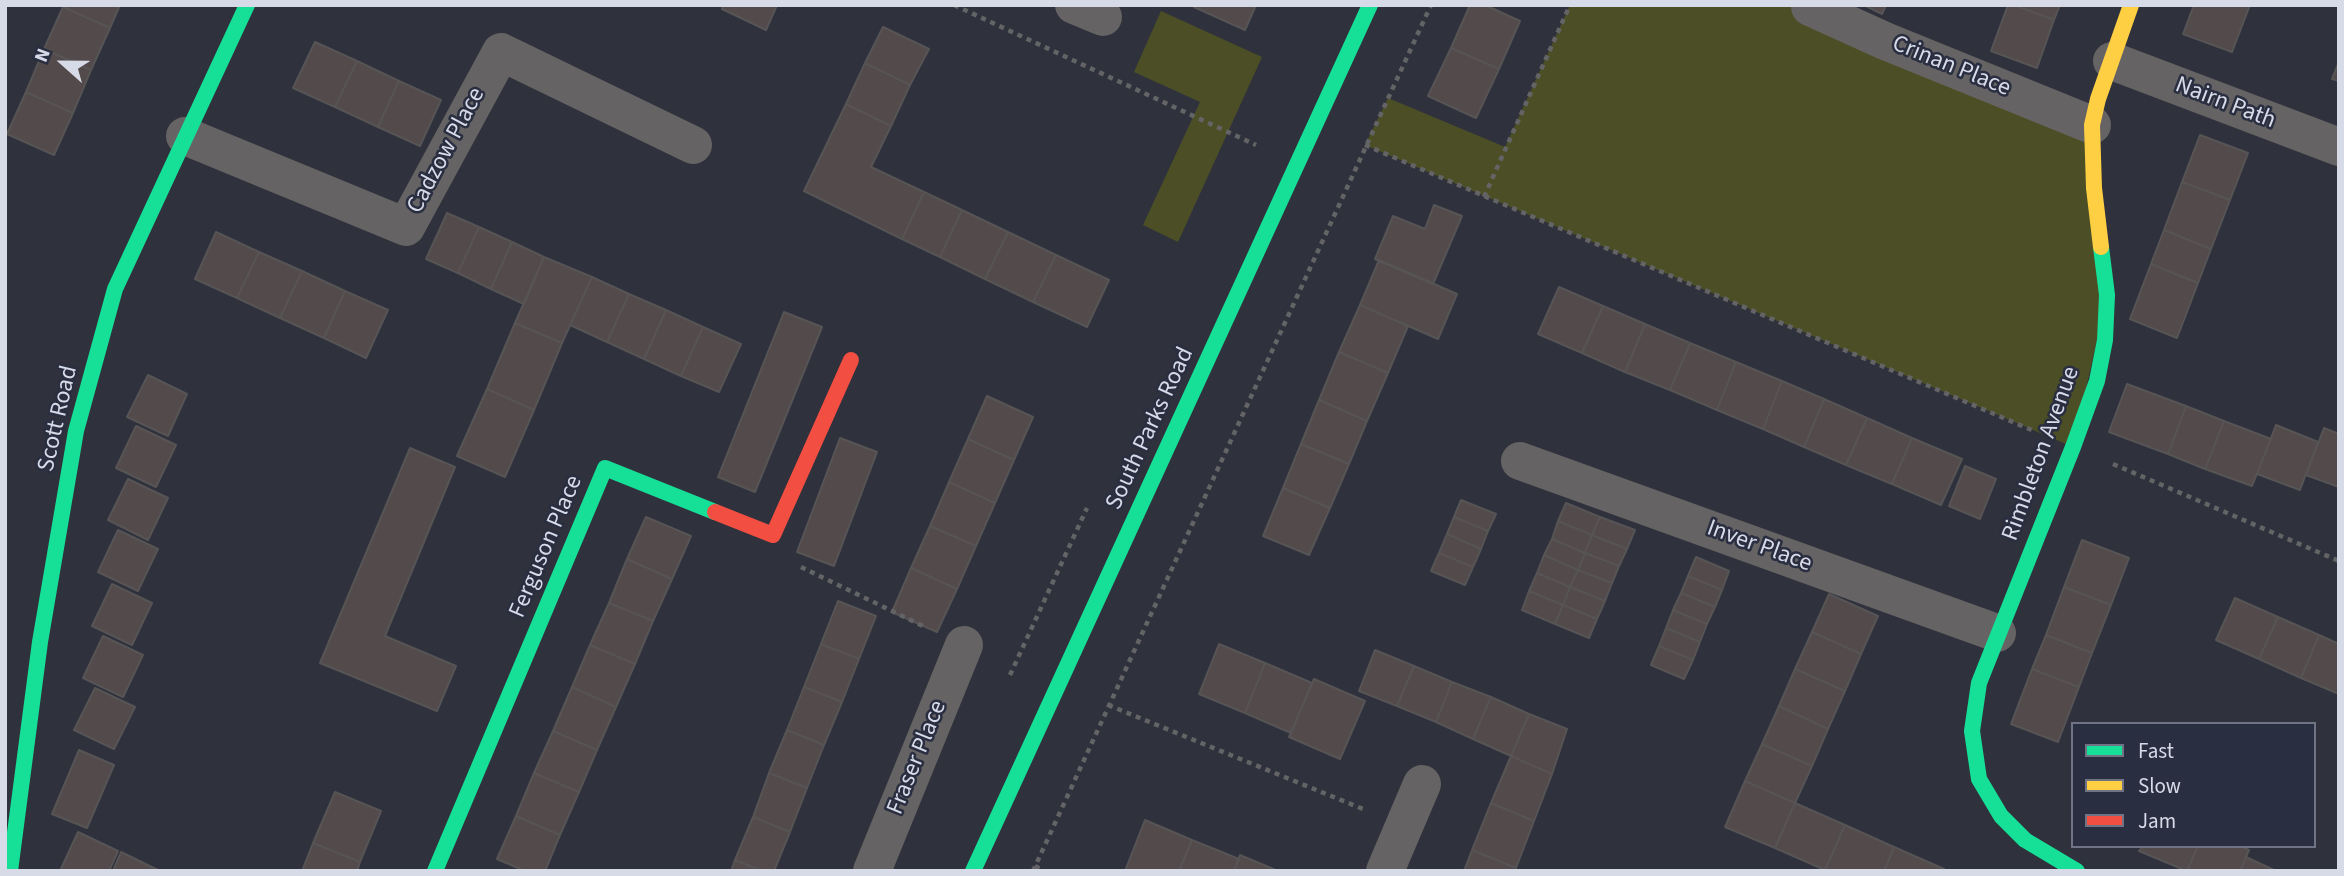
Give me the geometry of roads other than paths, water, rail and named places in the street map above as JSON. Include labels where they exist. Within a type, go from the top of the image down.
[{"type":"street","name":"Scott Road","points":[[10,871],[13,795],[76,431],[115,289],[247,5]]},
{"type":"street","name":"South Parks Road","points":[[973,871],[1370,5]]},
{"type":"street","name":"Rimbleton Avenue","points":[[2077,871],[2025,839],[2001,816],[1979,779],[1972,731],[1979,683],[2097,381],[2105,340],[2107,295],[2094,188],[2092,125],[2098,99],[2131,5]]},
{"type":"street","name":"Crinan Place","points":[[1810,7],[2092,125]]},
{"type":"street","name":"Cadzow Place","points":[[185,136],[407,227],[500,52],[693,145]]},
{"type":"street","name":"Nairn Path","points":[[2112,61],[2339,148]]},
{"type":"street","name":"Ferguson Place","points":[[435,871],[605,468],[773,535],[851,360]]},
{"type":"street","name":"Inver Place","points":[[1520,461],[1997,633]]},
{"type":"street","name":"Fraser Place","points":[[872,871],[964,645]]},
{"type":"street","points":[[1385,871],[1422,784]]}]
